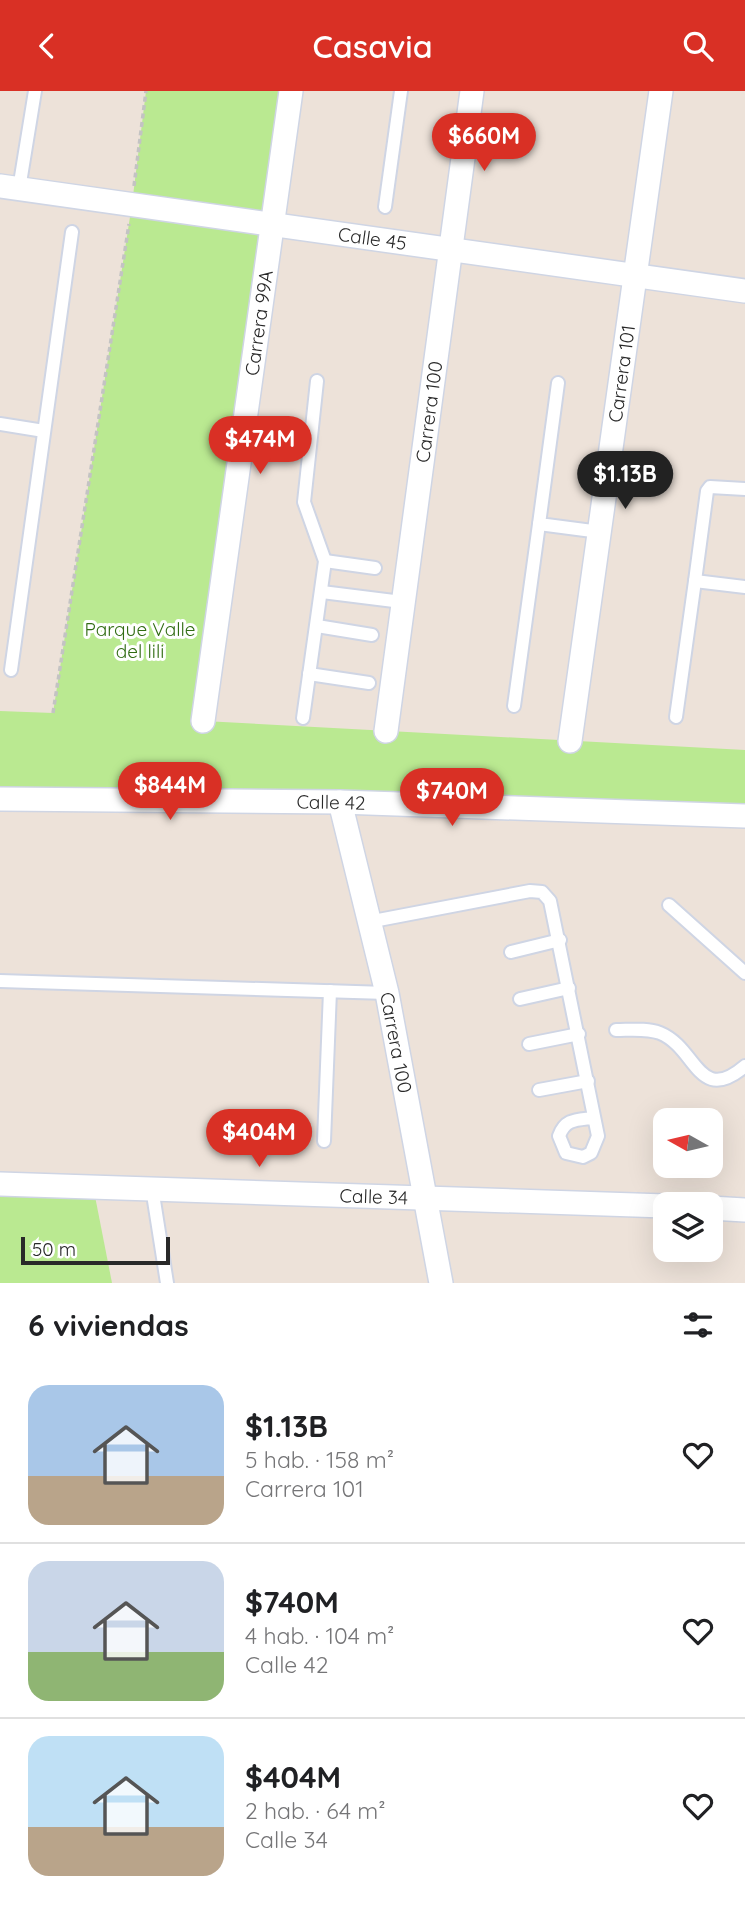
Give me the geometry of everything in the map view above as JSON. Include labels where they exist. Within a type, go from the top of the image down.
[{"type":"street","name":"Carrera 99A","points":[[203,722],[291,91]]},
{"type":"street","name":"Carrera 100","points":[[386,731],[472,91]]},
{"type":"street","name":"Carrera 101","points":[[570,741],[661,91]]},
{"type":"street","name":"Calle 45","points":[[10,188],[745,291]]},
{"type":"street","name":"Calle 42","points":[[0,799],[340,802],[745,816]]},
{"type":"street","name":"Carrera 100","points":[[340,802],[387,993],[441,1283]]},
{"type":"street","name":"Calle 34","points":[[0,1184],[653,1206]]},
{"type":"street","points":[[723,1209],[745,1210]]},
{"type":"lane","points":[[10,188],[35,91]]},
{"type":"lane","points":[[385,207],[401,91]]},
{"type":"lane","points":[[11,670],[72,232]]},
{"type":"lane","points":[[303,718],[325,561],[304,502],[317,381]]},
{"type":"lane","points":[[514,706],[558,383]]},
{"type":"lane","points":[[0,424],[44,431]]},
{"type":"lane","points":[[676,717],[707,491],[710,487],[745,489]]},
{"type":"lane","points":[[539,524],[600,532]]},
{"type":"lane","points":[[325,561],[375,568]]},
{"type":"lane","points":[[695,581],[745,587]]},
{"type":"lane","points":[[322,592],[402,602]]},
{"type":"lane","points":[[317,626],[372,635]]},
{"type":"lane","points":[[309,674],[369,683]]},
{"type":"lane","points":[[368,922],[530,891],[542,893],[550,901],[560,940],[588,1081],[592,1118]]},
{"type":"lane","points":[[669,905],[745,973]]},
{"type":"lane","points":[[511,952],[560,940]]},
{"type":"lane","points":[[0,981],[387,993]]},
{"type":"lane","points":[[520,999],[569,988]]},
{"type":"lane","points":[[324,1141],[330,991]]},
{"type":"lane","points":[[616,1030],[658,1033],[668,1038],[709,1079],[719,1082],[730,1079],[745,1066]]},
{"type":"lane","points":[[529,1044],[579,1034]]},
{"type":"lane","points":[[539,1090],[588,1081]]},
{"type":"lane","points":[[152,1188],[167,1283]]},
{"type":"path","points":[[53,713],[132,204],[146,91]]},
{"type":"green space","name":"Parque Valle del lili","points":[[146,91],[291,91],[204,721],[745,750],[745,816],[0,799],[0,711],[53,713],[132,204]]},
{"type":"green space","points":[[0,1184],[93,1186],[112,1283],[0,1283]]}]
